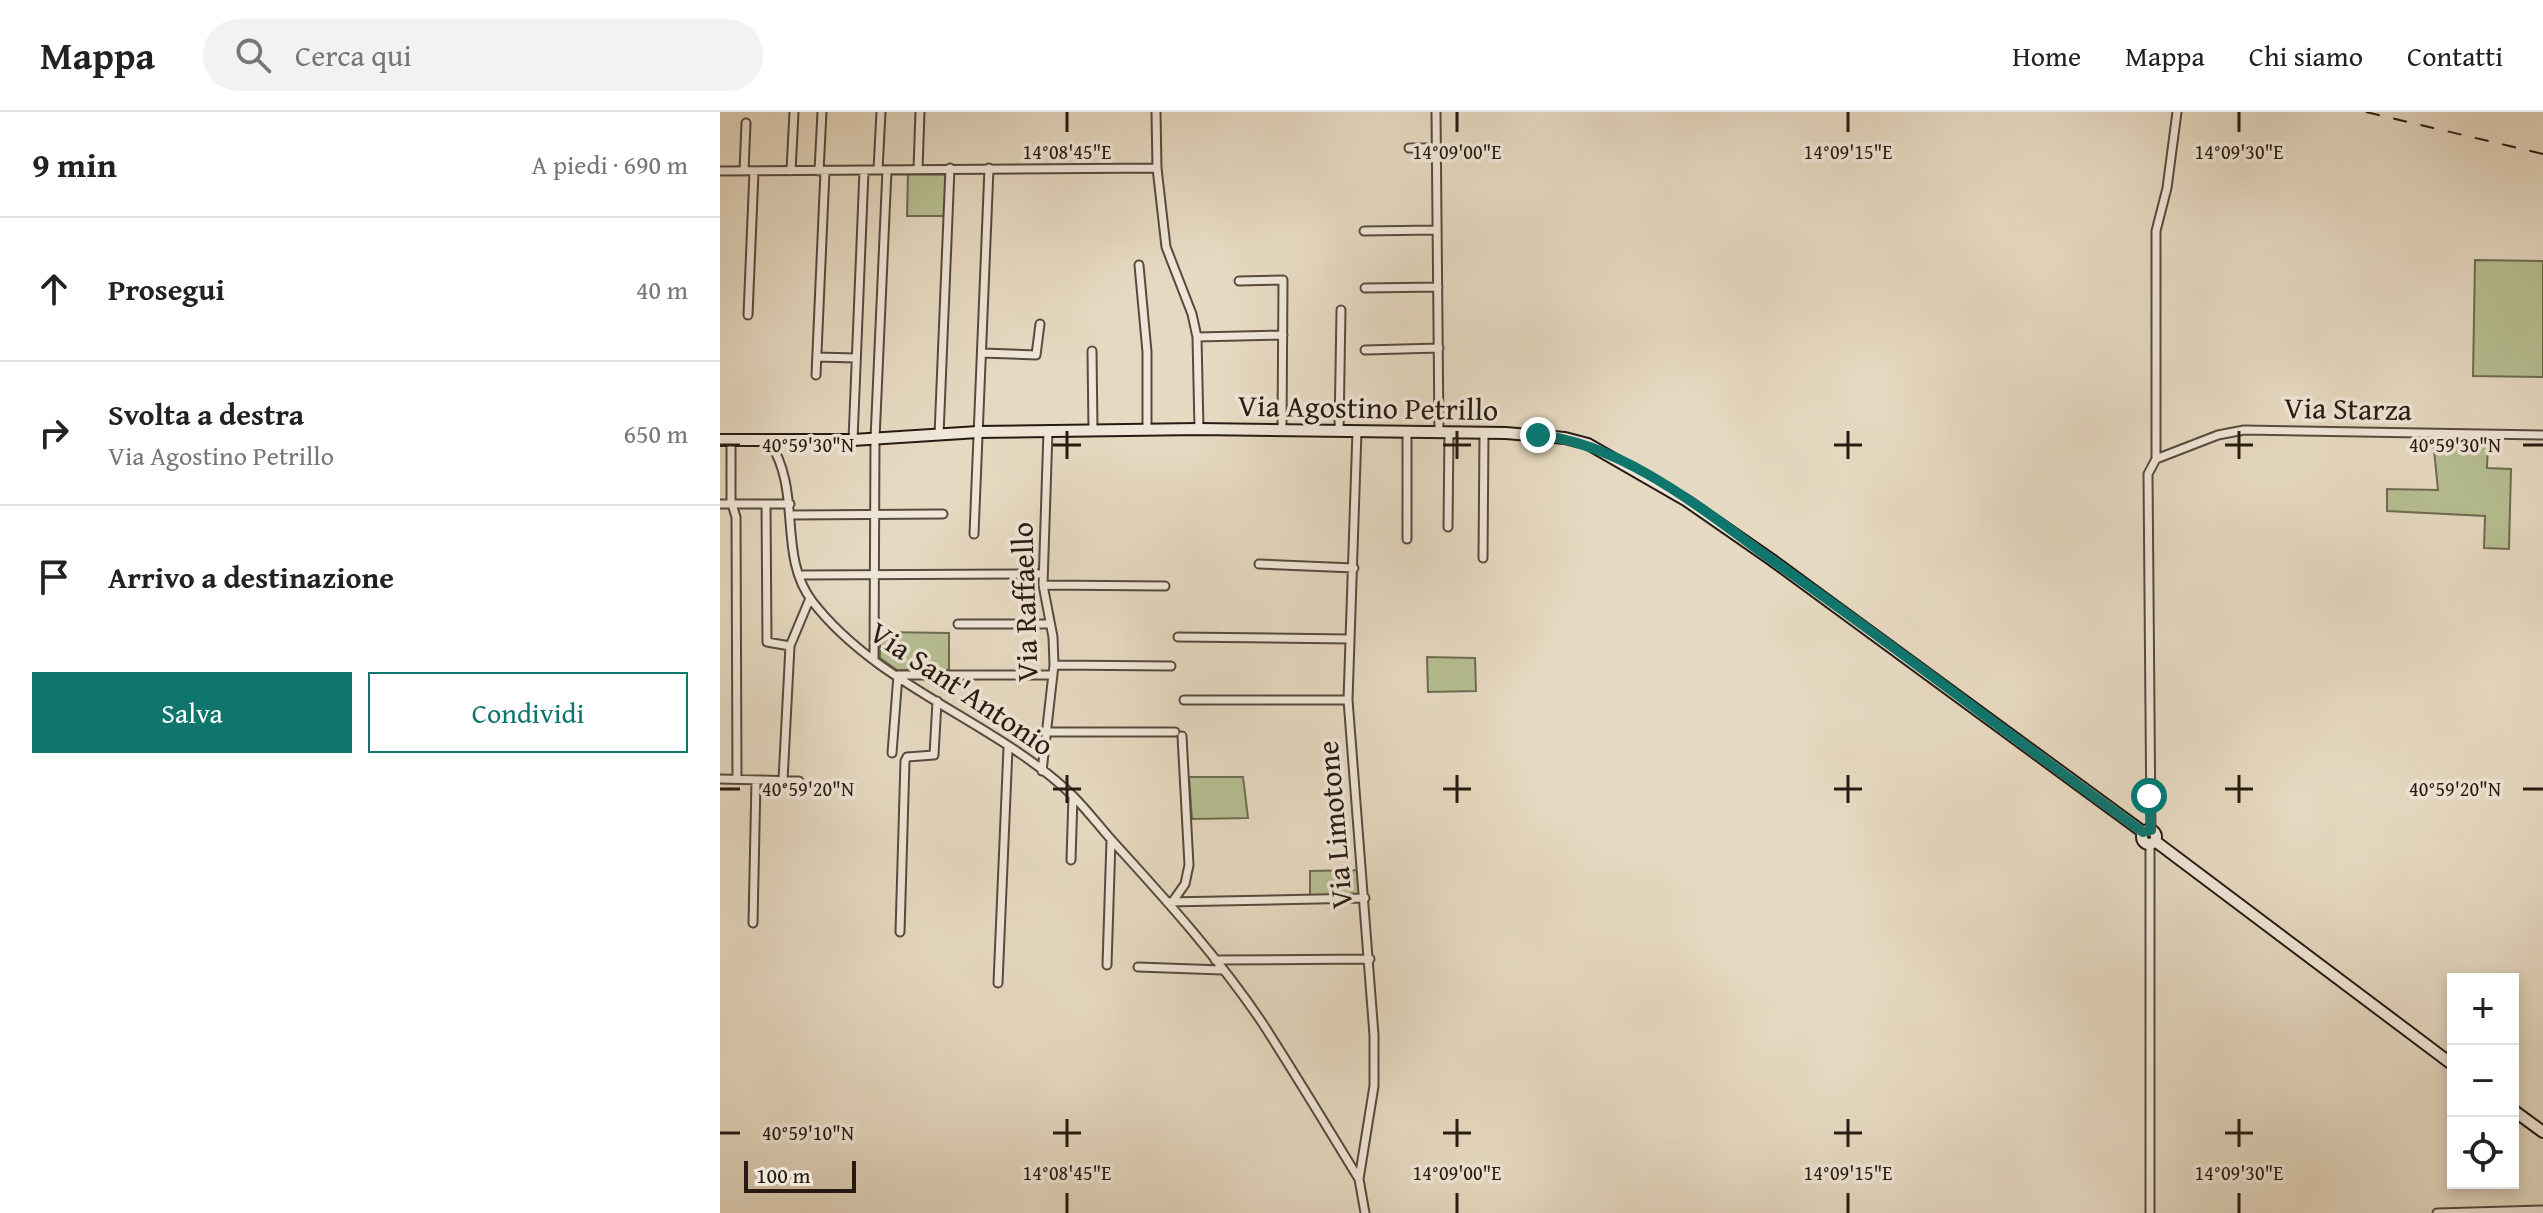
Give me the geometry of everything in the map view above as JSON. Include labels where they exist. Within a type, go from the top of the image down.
[{"type":"street","points":[[791,171],[794,112]]},
{"type":"street","points":[[816,375],[822,112]]},
{"type":"street","points":[[874,660],[875,439],[883,170],[881,112]]},
{"type":"street","points":[[918,169],[920,112]]},
{"type":"street","points":[[1156,112],[1157,168],[1166,247],[1192,314],[1197,337],[1199,429]]},
{"type":"street","points":[[1436,112],[1439,348],[1448,527]]},
{"type":"street","points":[[2149,1213],[2148,474],[2156,459],[2156,231],[2167,188],[2177,112]]},
{"type":"street","points":[[744,171],[746,123]]},
{"type":"street","points":[[1409,148],[1437,148]]},
{"type":"street","points":[[939,435],[950,168]]},
{"type":"street","points":[[974,534],[989,168]]},
{"type":"street","points":[[720,171],[1157,168]]},
{"type":"street","points":[[748,315],[754,171]]},
{"type":"street","points":[[853,440],[864,171]]},
{"type":"street","points":[[1364,231],[1437,230]]},
{"type":"street","points":[[1139,265],[1147,352],[1147,430]]},
{"type":"street","points":[[1239,281],[1283,280],[1282,430]]},
{"type":"street","points":[[1365,288],[1438,287]]},
{"type":"street","points":[[1339,431],[1341,310]]},
{"type":"street","points":[[982,353],[1036,355],[1040,324]]},
{"type":"street","points":[[1197,337],[1283,335]]},
{"type":"street","points":[[1365,350],[1439,348]]},
{"type":"street","points":[[1092,351],[1093,430]]},
{"type":"street","points":[[817,357],[856,358]]},
{"type":"street","name":"Via Agostino Petrillo","points":[[726,440],[853,440],[978,432],[1199,429],[1484,433],[1565,438],[1588,444],[1687,501],[1861,623],[2447,1060]]},
{"type":"street","name":"Via Starza","points":[[2156,459],[2218,435],[2244,430],[2543,435]]},
{"type":"street","name":"Via Raffaello","points":[[1042,771],[1053,670],[1043,585],[1048,431]]},
{"type":"street","name":"Via Limotone","points":[[1357,431],[1348,700],[1370,959],[1374,1086],[1359,1179],[1365,1213]]},
{"type":"street","points":[[1407,431],[1407,539]]},
{"type":"street","points":[[1483,558],[1484,433]]},
{"type":"street","points":[[726,440],[736,517],[737,779]]},
{"type":"street","name":"Via Sant'Antonio","points":[[769,441],[784,467],[794,560],[810,598],[846,639],[1042,771],[1073,796],[1170,901],[1215,960],[1262,1023],[1359,1179]]},
{"type":"street","points":[[720,504],[790,504]]},
{"type":"street","points":[[766,504],[767,642],[790,646]]},
{"type":"street","points":[[791,515],[943,514]]},
{"type":"street","points":[[1259,564],[1354,568]]},
{"type":"street","points":[[799,575],[1043,574]]},
{"type":"street","points":[[1043,585],[1165,586]]},
{"type":"street","points":[[783,780],[790,646],[810,598]]},
{"type":"street","points":[[958,624],[1049,624]]},
{"type":"street","points":[[1178,637],[1350,639]]},
{"type":"street","points":[[892,753],[898,675],[1171,666]]},
{"type":"street","points":[[1184,700],[1348,700]]},
{"type":"street","points":[[900,932],[905,761],[907,757],[934,755],[937,701]]},
{"type":"street","points":[[1047,732],[1178,734],[1189,865],[1185,884],[1170,901]]},
{"type":"street","points":[[998,983],[1008,748]]},
{"type":"street","points":[[720,779],[799,781]]},
{"type":"street","points":[[753,923],[756,780]]},
{"type":"street","points":[[1071,860],[1073,796]]},
{"type":"street","points":[[1107,965],[1111,840]]},
{"type":"street","points":[[1170,901],[1365,898]]},
{"type":"street","points":[[1215,960],[1370,959]]},
{"type":"street","points":[[1138,967],[1222,970]]},
{"type":"street","points":[[2519,1114],[2543,1132]]},
{"type":"street","points":[[2437,1213],[2543,1210]]},
{"type":"green space","points":[[948,173],[946,216],[907,216],[908,174]]},
{"type":"green space","points":[[2475,260],[2543,261],[2543,377],[2473,376]]},
{"type":"green space","points":[[2433,440],[2488,442],[2487,468],[2511,469],[2509,549],[2484,548],[2485,516],[2387,511],[2387,489],[2438,490]]},
{"type":"green space","points":[[880,632],[949,633],[949,670],[897,670],[880,658]]},
{"type":"green space","points":[[1427,657],[1475,658],[1476,691],[1428,692]]},
{"type":"green space","points":[[1189,777],[1243,777],[1248,818],[1192,819]]},
{"type":"green space","points":[[1359,870],[1359,895],[1310,896],[1310,871]]},
{"type":"railway","points":[[2366,112],[2543,154]]},
{"type":"route","points":[[1538,435],[1588,444],[1687,501],[1861,623],[2143,832],[2151,830],[2149,796]]}]
